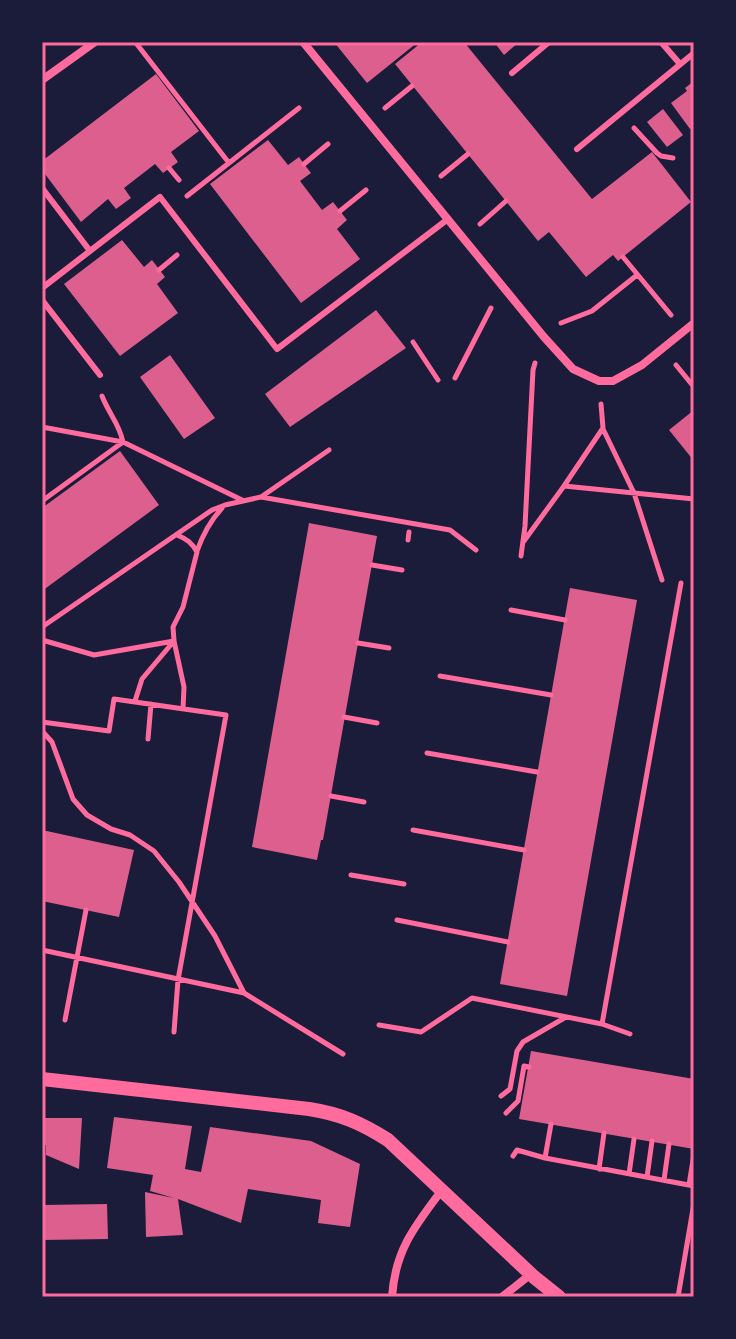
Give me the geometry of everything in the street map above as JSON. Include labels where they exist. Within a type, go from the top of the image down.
[{"type":"street","points":[[42,80],[95,42]]},
{"type":"street","points":[[303,42],[573,369],[599,381],[613,381],[630,373],[694,323]]},
{"type":"street","points":[[42,1079],[334,1113],[361,1123],[388,1140],[559,1297]]},
{"type":"street","points":[[392,1297],[393,1277],[402,1250],[442,1189]]},
{"type":"street","points":[[502,1297],[531,1274]]},
{"type":"lane","points":[[512,73],[549,42]]},
{"type":"lane","points":[[661,42],[680,64]]},
{"type":"lane","points":[[577,149],[694,53]]},
{"type":"lane","points":[[42,188],[90,251]]},
{"type":"lane","points":[[42,288],[160,197],[277,349],[448,219]]},
{"type":"lane","points":[[42,300],[100,375]]},
{"type":"path","points":[[136,43],[229,163]]},
{"type":"path","points":[[369,121],[412,86]]},
{"type":"path","points":[[170,210],[299,108]]},
{"type":"path","points":[[621,112],[657,153],[673,158]]},
{"type":"path","points":[[304,164],[328,144]]},
{"type":"path","points":[[424,190],[468,154]]},
{"type":"path","points":[[340,211],[366,190]]},
{"type":"path","points":[[463,237],[506,201]]},
{"type":"path","points":[[623,257],[684,331]]},
{"type":"path","points":[[521,556],[533,370],[544,337],[561,323],[592,311],[637,275]]},
{"type":"path","points":[[455,378],[503,286]]},
{"type":"path","points":[[413,342],[438,380]]},
{"type":"path","points":[[683,374],[694,387]]},
{"type":"path","points":[[100,375],[103,398],[119,427],[123,442]]},
{"type":"path","points":[[599,381],[603,428],[634,493],[662,580]]},
{"type":"path","points":[[42,427],[123,442],[244,501]]},
{"type":"path","points":[[524,542],[603,428]]},
{"type":"path","points":[[42,501],[86,473],[123,442]]},
{"type":"path","points":[[42,627],[212,510],[261,497],[329,450]]},
{"type":"path","points":[[564,486],[694,499]]},
{"type":"path","points":[[261,497],[450,530],[476,550]]},
{"type":"path","points":[[183,709],[184,687],[173,627],[183,607],[203,535],[225,505]]},
{"type":"path","points":[[408,540],[409,532]]},
{"type":"path","points":[[176,535],[192,543],[197,552]]},
{"type":"path","points":[[372,565],[402,570]]},
{"type":"path","points":[[602,1024],[681,583]]},
{"type":"path","points":[[511,610],[565,620]]},
{"type":"path","points":[[42,640],[94,655],[174,641]]},
{"type":"path","points":[[135,701],[142,679],[174,641]]},
{"type":"path","points":[[358,643],[389,648]]},
{"type":"path","points":[[440,676],[551,695]]},
{"type":"path","points":[[42,722],[109,731],[114,699],[226,715],[178,980],[174,1032]]},
{"type":"path","points":[[148,739],[151,704]]},
{"type":"path","points":[[344,717],[377,723]]},
{"type":"path","points":[[42,731],[52,742],[73,799],[87,815],[111,829],[130,835],[154,851],[215,936],[244,993]]},
{"type":"path","points":[[427,753],[537,772]]},
{"type":"path","points":[[643,791],[652,793]]},
{"type":"path","points":[[331,796],[364,802]]},
{"type":"path","points":[[413,830],[524,850]]},
{"type":"path","points":[[351,875],[404,884]]},
{"type":"path","points":[[65,1020],[86,910]]},
{"type":"path","points":[[397,920],[508,942]]},
{"type":"path","points":[[42,950],[244,993],[343,1054]]},
{"type":"path","points":[[379,1025],[421,1032],[472,998],[602,1024],[630,1034]]},
{"type":"path","points":[[501,1096],[510,1089],[517,1051],[523,1042],[566,1017]]},
{"type":"path","points":[[506,1113],[518,1101],[524,1066],[529,1067]]},
{"type":"path","points":[[545,1158],[551,1124]]},
{"type":"path","points":[[599,1169],[604,1133]]},
{"type":"path","points":[[629,1174],[634,1139]]},
{"type":"path","points":[[647,1177],[652,1141]]},
{"type":"path","points":[[664,1180],[669,1144]]},
{"type":"path","points":[[513,1156],[517,1150],[599,1169],[691,1185],[694,1154]]},
{"type":"path","points":[[678,1297],[694,1203]]},
{"type":"building","points":[[334,42],[418,42],[367,83]]},
{"type":"building","points":[[422,42],[464,42],[592,199],[652,152],[691,202],[618,261],[613,255],[586,277],[549,232],[538,241],[395,64]]},
{"type":"building","points":[[494,42],[519,42],[504,55]]},
{"type":"building","points":[[156,74],[199,131],[171,152],[178,162],[163,173],[155,164],[124,188],[131,198],[116,209],[108,199],[81,222],[42,170],[42,161]]},
{"type":"building","points":[[694,81],[694,126],[690,129],[671,103]]},
{"type":"building","points":[[663,109],[683,135],[667,147],[647,122]]},
{"type":"building","points":[[268,140],[288,165],[299,157],[311,173],[300,181],[322,210],[333,202],[347,220],[337,229],[360,259],[301,303],[210,184]]},
{"type":"building","points":[[122,240],[144,267],[152,260],[165,277],[157,284],[178,313],[120,356],[64,284]]},
{"type":"building","points":[[376,310],[406,348],[290,427],[265,394]]},
{"type":"building","points":[[170,355],[215,418],[184,439],[140,377]]},
{"type":"building","points":[[694,410],[694,461],[669,430]]},
{"type":"building","points":[[120,451],[159,505],[42,591],[42,508]]},
{"type":"building","points":[[309,523],[377,536],[317,860],[252,847]]},
{"type":"building","points":[[570,588],[637,600],[567,996],[500,984]]},
{"type":"building","points":[[42,830],[134,850],[119,917],[42,901]]},
{"type":"building","points":[[531,1051],[694,1079],[694,1149],[519,1119]]},
{"type":"building","points":[[114,1117],[192,1126],[185,1169],[201,1172],[210,1127],[311,1141],[360,1164],[350,1227],[318,1223],[321,1200],[248,1189],[241,1223],[178,1199],[183,1235],[146,1237],[145,1192],[174,1198],[150,1191],[153,1175],[107,1168]]},
{"type":"building","points":[[42,1118],[82,1118],[79,1169],[46,1155],[46,1145],[42,1145]]},
{"type":"building","points":[[107,1204],[108,1239],[42,1240],[42,1205]]}]
